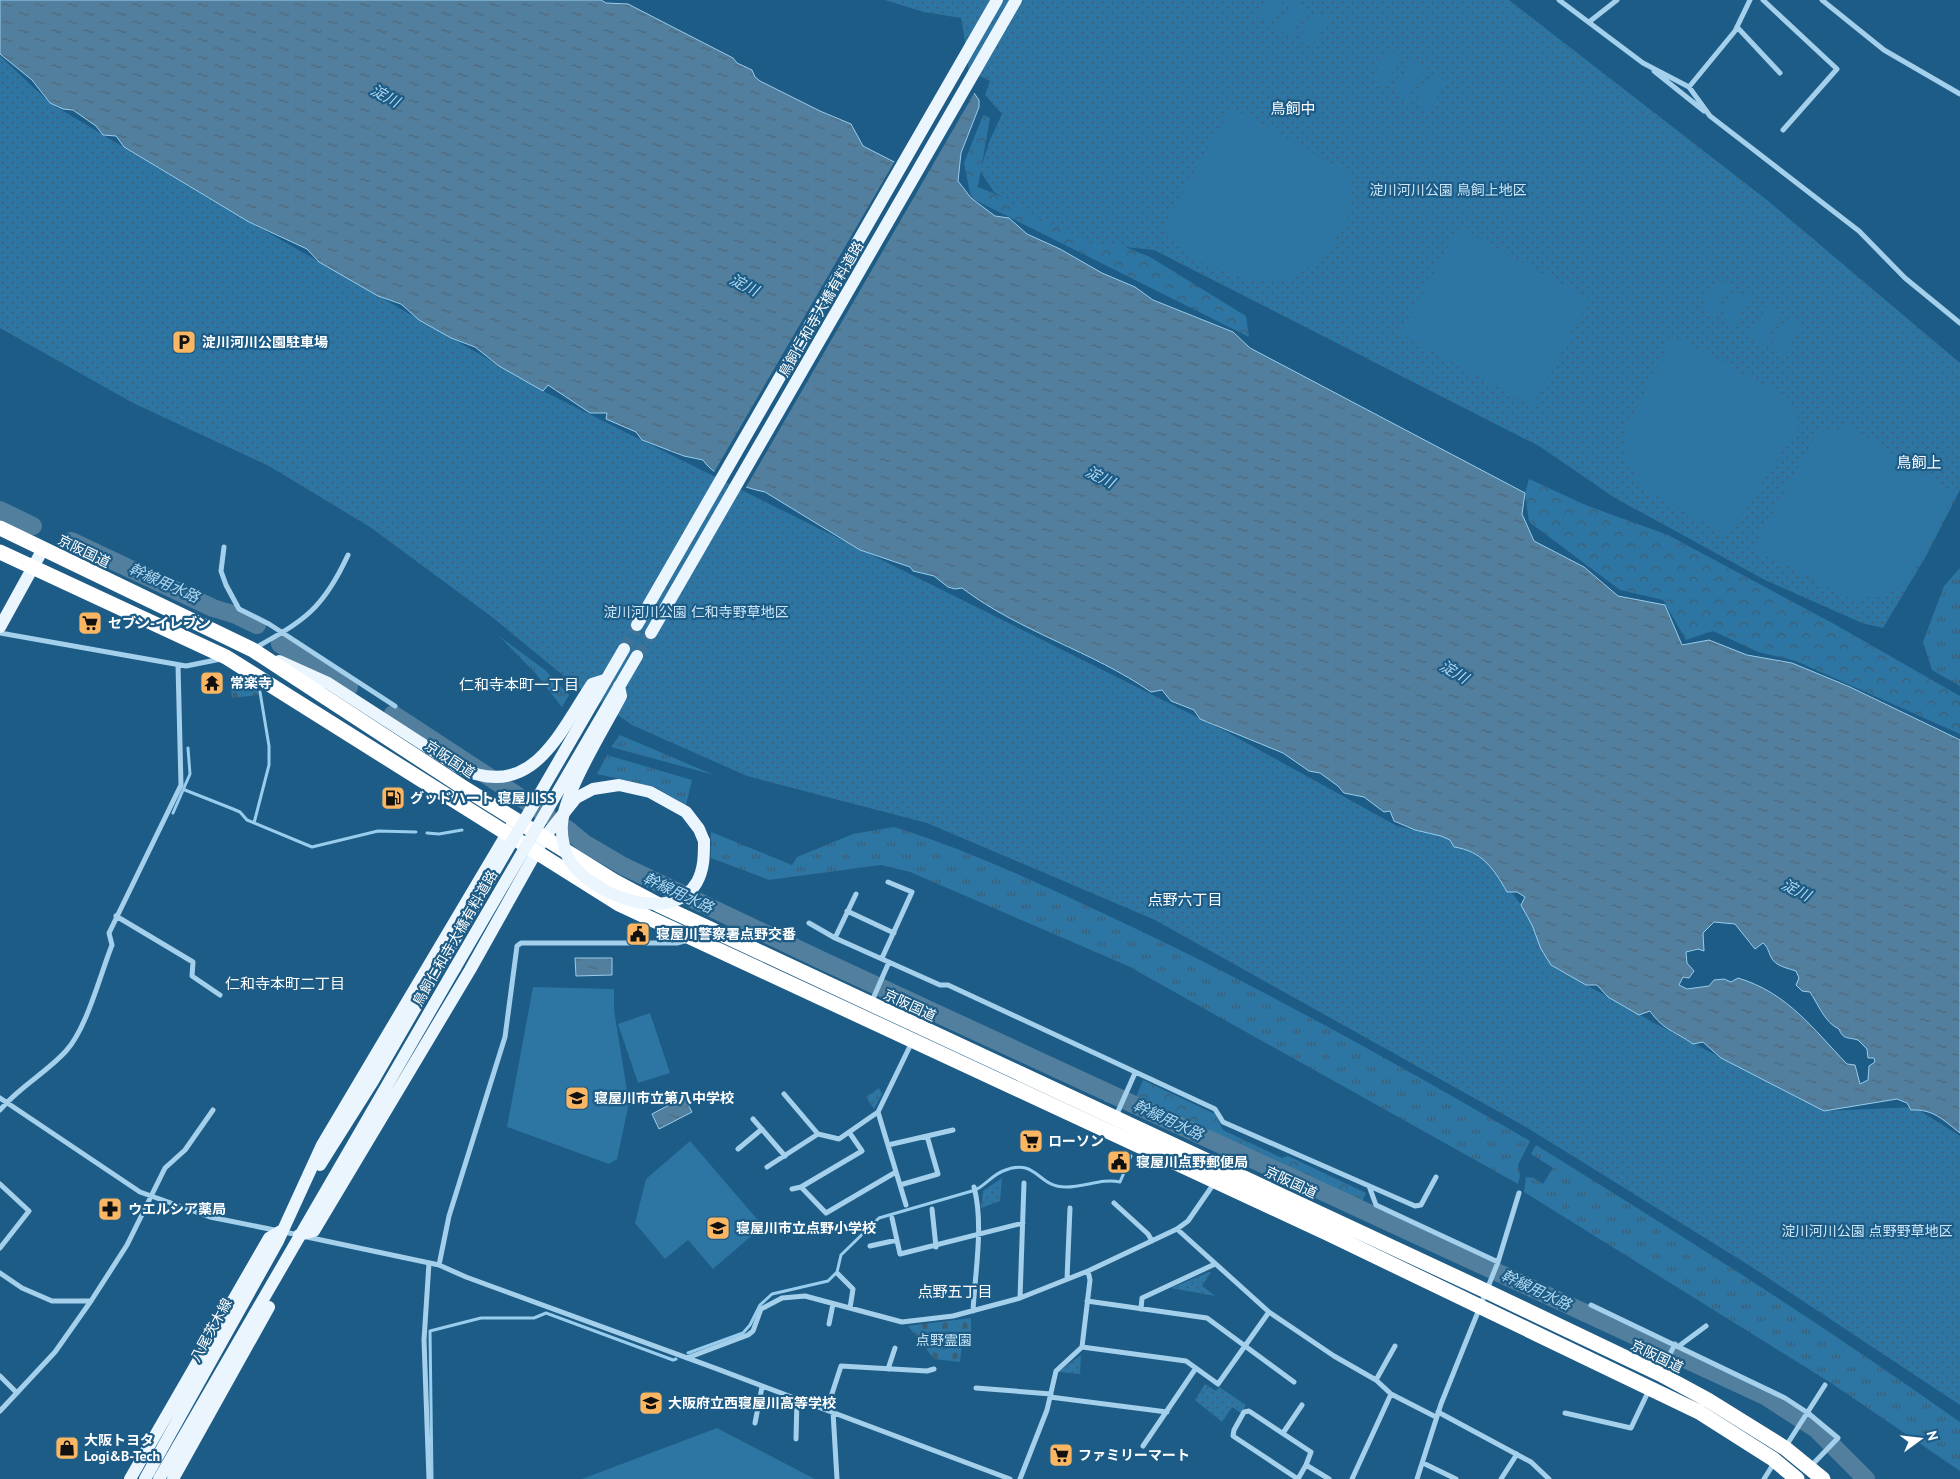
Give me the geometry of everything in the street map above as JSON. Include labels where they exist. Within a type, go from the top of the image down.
[{"type":"highway","name":"京阪国道","points":[[0,528],[248,651],[460,786],[614,881],[658,905],[873,999],[1118,1111],[1663,1369],[1708,1400],[1785,1448],[1823,1479]]},
{"type":"highway","points":[[0,552],[231,656],[506,835],[619,904],[912,1042],[1215,1181],[1650,1388],[1699,1412],[1775,1461],[1797,1479]]},
{"type":"main road","name":"鳥飼仁和寺大橋有料道路","points":[[637,625],[997,0]]},
{"type":"main road","name":"鳥飼仁和寺大橋有料道路","points":[[652,633],[1016,0]]},
{"type":"main road","points":[[0,627],[43,549]]},
{"type":"main road","name":"鳥飼仁和寺大橋有料道路","points":[[301,1194],[373,1081],[624,649]]},
{"type":"main road","points":[[248,651],[328,683],[475,776],[497,778],[511,776],[536,763],[550,749],[592,684],[605,680]]},
{"type":"main road","name":"鳥飼仁和寺大橋有料道路","points":[[299,1235],[637,656]]},
{"type":"main road","points":[[159,1479],[274,1282],[299,1235],[314,1231],[470,970],[544,838],[576,798],[593,789],[619,785],[650,792],[686,812],[699,829],[704,842],[704,863],[697,883],[685,895],[663,904],[635,903],[597,886],[570,861],[563,833],[566,802],[621,696],[619,686]]},
{"type":"main road","points":[[301,1194],[322,1145],[516,819]]},
{"type":"main road","name":"八尾茨木線","points":[[145,1479],[278,1241],[301,1194]]},
{"type":"main road","points":[[130,1479],[269,1238],[281,1232]]},
{"type":"main road","points":[[173,1479],[276,1292],[274,1282]]},
{"type":"street","points":[[1560,0],[1859,231],[1905,278],[1960,323]]},
{"type":"street","points":[[1589,22],[1616,0]]},
{"type":"street","points":[[1689,87],[1737,27],[1750,0]]},
{"type":"street","points":[[1763,0],[1837,68],[1783,130]]},
{"type":"street","points":[[1822,0],[1884,50],[1960,94]]},
{"type":"street","points":[[1737,27],[1780,73]]},
{"type":"street","points":[[1643,63],[1689,87],[1710,116]]},
{"type":"street","points":[[224,546],[221,571],[226,586],[239,609],[283,634],[395,706]]},
{"type":"street","points":[[248,651],[283,634],[321,602],[335,583],[348,555]]},
{"type":"street","points":[[0,633],[178,665],[194,666],[231,656]]},
{"type":"street","points":[[0,1110],[7,1102],[54,1064],[78,1034],[112,945],[109,933],[116,916],[181,785],[178,665]]},
{"type":"street","points":[[365,706],[373,693]]},
{"type":"street","points":[[882,958],[912,892],[888,882]]},
{"type":"street","points":[[835,938],[856,894]]},
{"type":"street","points":[[847,911],[894,932]]},
{"type":"street","points":[[116,916],[193,962],[192,976],[220,995]]},
{"type":"street","points":[[809,923],[835,938],[940,985],[948,986],[1215,1109],[1223,1122],[1415,1206],[1421,1205],[1436,1177]]},
{"type":"street","points":[[438,1264],[449,1216],[505,1037],[517,946],[521,943],[677,944],[691,938]]},
{"type":"street","points":[[873,999],[889,962]]},
{"type":"street","points":[[784,1094],[818,1134],[839,1139],[878,1112],[912,1042]]},
{"type":"street","points":[[1118,1111],[1136,1073]]},
{"type":"street","points":[[0,1098],[140,1192],[210,1217],[438,1264],[466,1277],[762,1387],[827,1409],[1010,1479]]},
{"type":"street","points":[[0,1411],[55,1352],[127,1245],[165,1168],[185,1150],[213,1110]]},
{"type":"street","points":[[878,1112],[906,1205]]},
{"type":"street","points":[[753,1119],[785,1156]]},
{"type":"street","points":[[738,1149],[762,1129]]},
{"type":"street","points":[[888,1145],[953,1130]]},
{"type":"street","points":[[792,1190],[801,1187],[862,1151],[849,1132]]},
{"type":"street","points":[[767,1167],[818,1134]]},
{"type":"street","points":[[900,1185],[938,1174],[927,1136]]},
{"type":"street","points":[[801,1187],[826,1213],[896,1172]]},
{"type":"street","points":[[687,1358],[748,1335],[753,1331],[761,1309],[782,1298],[805,1296],[902,1322],[953,1316],[1020,1298],[1088,1271],[1177,1230],[1188,1221],[1215,1181]]},
{"type":"street","points":[[1020,1298],[1024,1183]]},
{"type":"street","points":[[0,1184],[28,1211],[0,1248]]},
{"type":"street","points":[[1369,1186],[1376,1205],[1497,1264]]},
{"type":"street","points":[[973,1311],[977,1236],[974,1187]]},
{"type":"street","points":[[1417,1479],[1437,1415],[1497,1264],[1519,1193]]},
{"type":"street","points":[[1114,1203],[1148,1234],[1152,1241]]},
{"type":"street","points":[[1067,1280],[1070,1208]]},
{"type":"street","points":[[932,1209],[936,1247]]},
{"type":"street","points":[[892,1218],[900,1254],[936,1247],[1023,1223]]},
{"type":"street","points":[[1177,1230],[1269,1312],[1334,1356],[1376,1380],[1391,1394],[1518,1454],[1531,1462],[1549,1479]]},
{"type":"street","points":[[870,1246],[897,1240]]},
{"type":"street","points":[[428,1263],[424,1340],[429,1479]]},
{"type":"street","points":[[1141,1309],[1142,1298],[1215,1264]]},
{"type":"street","points":[[1020,1479],[1051,1395],[1056,1371],[1082,1346],[1090,1280],[1088,1271]]},
{"type":"street","points":[[0,1273],[22,1288],[52,1301],[91,1301]]},
{"type":"street","points":[[838,1274],[853,1289],[850,1308]]},
{"type":"street","points":[[1087,1301],[1207,1318],[1294,1382]]},
{"type":"street","points":[[829,1324],[833,1304]]},
{"type":"street","points":[[1591,1305],[1785,1398],[1808,1413],[1838,1438],[1809,1467]]},
{"type":"street","points":[[1082,1346],[1186,1361],[1218,1384],[1269,1312]]},
{"type":"street","points":[[1663,1369],[1677,1345],[1706,1326]]},
{"type":"street","points":[[1376,1380],[1395,1346]]},
{"type":"street","points":[[888,1369],[895,1348]]},
{"type":"street","points":[[827,1409],[841,1366],[926,1371],[934,1369]]},
{"type":"street","points":[[1143,1446],[1196,1368]]},
{"type":"street","points":[[0,1376],[17,1393]]},
{"type":"street","points":[[1785,1448],[1825,1385]]},
{"type":"street","points":[[756,1423],[762,1387]]},
{"type":"street","points":[[976,1388],[1051,1395],[1167,1412]]},
{"type":"street","points":[[1565,1413],[1631,1428],[1650,1388]]},
{"type":"street","points":[[1352,1479],[1391,1394]]},
{"type":"street","points":[[796,1439],[797,1399]]},
{"type":"street","points":[[1283,1433],[1302,1405]]},
{"type":"street","points":[[1249,1411],[1311,1452],[1306,1465],[1298,1479],[1233,1436],[1234,1430],[1244,1412],[1249,1411]]},
{"type":"street","points":[[833,1412],[836,1479]]},
{"type":"street","points":[[1503,1479],[1518,1454]]},
{"type":"street","points":[[1764,1479],[1775,1461]]},
{"type":"street","points":[[1423,1463],[1456,1479]]},
{"type":"street","points":[[1306,1465],[1329,1479]]},
{"type":"green space","name":"淀川河川公園 鳥飼上地区","points":[[885,0],[1509,0],[1767,200],[1960,363],[1960,490],[1926,556],[1883,628],[1862,623],[1765,580],[1615,498],[1539,446],[1154,250],[1106,245],[1080,239],[1026,212],[994,192],[980,171],[989,142],[1002,114],[985,95],[990,81],[968,70],[968,58],[961,18],[924,12]]},
{"type":"green space","points":[[1265,0],[1284,0],[1270,25],[1256,17]]},
{"type":"green space","points":[[1293,0],[1307,7],[1291,37],[1276,29]]},
{"type":"green space","points":[[1315,10],[1329,18],[1312,48],[1298,40]]},
{"type":"green space","points":[[1388,49],[1402,57],[1385,87],[1371,79]]},
{"type":"green space","name":"淀川河川公園 仁和寺野草地区","points":[[0,56],[50,103],[203,195],[547,393],[1225,731],[1397,826],[1441,836],[1488,859],[1526,912],[1551,965],[1656,1024],[1824,1111],[1914,1107],[1960,1136],[1960,1405],[1747,1264],[1526,1127],[1155,920],[927,823],[747,776],[632,725],[570,681],[492,617],[370,527],[269,466],[133,403],[0,328]]},
{"type":"green space","points":[[1411,61],[1425,69],[1408,99],[1394,91]]},
{"type":"green space","points":[[1432,73],[1446,81],[1430,111],[1415,103]]},
{"type":"green space","points":[[1235,109],[1351,174],[1347,221],[1325,255],[1291,280],[1247,279],[1193,259],[1162,228],[1229,111]]},
{"type":"green space","points":[[983,115],[990,118],[978,187],[1150,257],[1246,316],[1249,337],[971,198],[964,163]]},
{"type":"green space","points":[[1458,227],[1590,299],[1533,406],[1401,334]]},
{"type":"green space","points":[[1716,279],[1730,287],[1714,317],[1700,309]]},
{"type":"green space","points":[[1736,290],[1750,298],[1733,328],[1719,320]]},
{"type":"green space","points":[[1766,307],[1780,315],[1764,345],[1750,337]]},
{"type":"green space","points":[[1786,318],[1801,326],[1784,356],[1770,348]]},
{"type":"green space","points":[[1673,336],[1790,399],[1800,424],[1728,536],[1643,489],[1626,461],[1624,433]]},
{"type":"green space","points":[[1848,426],[1955,493],[1933,540],[1907,581],[1883,597],[1849,598],[1753,549],[1817,433]]},
{"type":"green space","points":[[1529,479],[1588,506],[1668,535],[1836,625],[1960,696],[1960,734],[1796,661],[1758,652],[1713,631],[1686,640],[1663,600],[1620,590],[1529,522],[1525,493]]},
{"type":"green space","points":[[1960,568],[1960,686],[1932,670],[1923,642],[1944,586]]},
{"type":"green space","points":[[499,636],[545,670],[569,695],[562,707],[536,674]]},
{"type":"green space","points":[[229,675],[258,689],[258,695],[232,698]]},
{"type":"green space","points":[[620,735],[714,775],[611,747]]},
{"type":"green space","points":[[607,755],[692,780],[686,805],[655,787],[597,774]]},
{"type":"green space","points":[[894,827],[1004,868],[1165,943],[1323,1024],[1478,1111],[1530,1141],[1518,1165],[1520,1176],[1518,1184],[1128,966],[910,872],[881,865],[769,880],[711,858],[711,832],[792,865],[797,857],[853,834]]},
{"type":"green space","points":[[533,987],[614,989],[614,1010],[629,1103],[617,1159],[609,1164],[507,1127]]},
{"type":"green space","points":[[650,1013],[670,1073],[638,1083],[618,1024]]},
{"type":"green space","points":[[1143,1080],[1215,1114],[1223,1130],[1282,1158],[1288,1156],[1366,1193],[1362,1202],[1136,1097]]},
{"type":"green space","points":[[879,1088],[882,1094],[874,1109],[866,1097]]},
{"type":"green space","points":[[690,1141],[763,1226],[713,1269],[688,1240],[665,1259],[635,1223],[646,1179]]},
{"type":"green space","points":[[1536,1145],[1750,1280],[1960,1422],[1960,1471],[1831,1383],[1524,1192],[1526,1177],[1534,1178],[1543,1184],[1553,1168],[1531,1154]]},
{"type":"green space","points":[[1002,1178],[1000,1201],[981,1208],[983,1191]]},
{"type":"green space","points":[[1211,1272],[1202,1286],[1215,1296],[1171,1288]]},
{"type":"green space","name":"点野霊園","points":[[971,1318],[971,1341],[962,1343],[960,1362],[934,1359],[908,1326]]},
{"type":"green space","points":[[1081,1355],[1080,1374],[1058,1372]]},
{"type":"green space","points":[[1205,1384],[1216,1391],[1219,1387],[1246,1405],[1241,1413],[1232,1407],[1222,1422],[1195,1400]]},
{"type":"green space","points":[[717,1428],[815,1479],[582,1479]]},
{"type":"water","name":"淀川","points":[[0,0],[601,0],[606,3],[628,4],[733,58],[737,63],[752,70],[755,77],[760,81],[851,124],[863,146],[908,169],[964,79],[979,100],[979,107],[961,153],[958,181],[971,198],[995,216],[1009,218],[1027,234],[1060,249],[1102,273],[1135,287],[1153,300],[1233,332],[1250,348],[1525,493],[1522,514],[1534,541],[1584,567],[1618,596],[1665,605],[1682,645],[1709,640],[1747,655],[1792,663],[1850,687],[1960,740],[1960,1133],[1938,1116],[1926,1111],[1911,1110],[1907,1103],[1897,1099],[1824,1111],[1721,1058],[1703,1042],[1693,1044],[1665,1027],[1650,1011],[1639,1015],[1608,997],[1597,985],[1586,985],[1551,965],[1541,949],[1532,925],[1521,905],[1525,897],[1517,892],[1507,892],[1486,862],[1472,852],[1454,847],[1450,840],[1441,836],[1415,830],[1394,821],[1390,811],[1384,812],[1364,797],[1344,793],[1338,786],[1320,773],[1309,771],[1283,753],[1200,719],[1194,710],[1171,701],[1162,690],[1151,692],[1105,665],[1008,617],[962,588],[948,587],[934,576],[913,571],[910,567],[860,550],[765,492],[739,485],[722,477],[703,460],[684,456],[642,440],[636,432],[606,419],[607,413],[590,413],[548,385],[543,391],[499,366],[475,347],[451,338],[419,320],[401,304],[378,296],[319,262],[307,249],[249,222],[124,147],[116,136],[103,135],[96,126],[73,110],[63,109],[50,103],[32,80],[0,54]],"holes":[[[1714,922],[1735,924],[1755,949],[1763,943],[1775,963],[1796,971],[1799,978],[1796,985],[1802,991],[1810,992],[1822,1013],[1839,1029],[1844,1037],[1858,1040],[1867,1049],[1868,1058],[1874,1058],[1875,1062],[1869,1066],[1868,1080],[1860,1084],[1855,1065],[1847,1064],[1799,1014],[1771,993],[1756,985],[1738,978],[1731,982],[1724,979],[1714,980],[1709,986],[1687,989],[1679,985],[1683,977],[1689,978],[1694,971],[1687,963],[1686,952],[1698,949],[1704,951],[1703,933]]]},
{"type":"water","points":[[575,958],[612,958],[612,975],[576,976]]},
{"type":"water","points":[[684,1097],[692,1112],[659,1129],[652,1114]]},
{"type":"pier","points":[[962,77],[965,77],[976,90],[745,489],[713,474],[896,159],[907,166]]},
{"type":"waterway","name":"幹線用水路","points":[[0,510],[33,526]]},
{"type":"waterway","name":"幹線用水路","points":[[71,541],[213,608],[236,615],[257,625]]},
{"type":"waterway","name":"幹線用水路","points":[[280,644],[349,687]]},
{"type":"waterway","points":[[254,823],[269,765],[269,746],[260,692]]},
{"type":"waterway","name":"幹線用水路","points":[[393,714],[547,815]]},
{"type":"waterway","points":[[173,813],[190,774],[188,748]]},
{"type":"waterway","points":[[185,790],[240,812],[247,820],[312,847],[378,831],[416,832]]},
{"type":"waterway","name":"幹線用水路","points":[[567,829],[584,843],[623,866],[821,960],[1765,1396],[1816,1429],[1866,1479]]},
{"type":"waterway","points":[[427,833],[439,834],[462,830]]},
{"type":"waterway","name":"幹線用水路","points":[[1106,1100],[1113,1094]]},
{"type":"waterway","name":"幹線用水路","points":[[1146,1118],[1149,1111]]},
{"type":"waterway","points":[[977,1189],[999,1173],[1015,1168],[1030,1170],[1048,1183],[1056,1186],[1073,1187],[1107,1181],[1120,1182],[1131,1156]]},
{"type":"waterway","points":[[688,1353],[743,1333],[750,1325],[760,1305],[772,1294],[828,1281],[837,1272],[841,1255],[879,1218],[972,1191]]},
{"type":"waterway","points":[[432,1479],[430,1331],[481,1318],[534,1318],[546,1313],[673,1360],[676,1359]]},
{"type":"tunnel","points":[[624,649],[637,625]]},
{"type":"tunnel","points":[[637,656],[651,633]]},
{"type":"place","name":"淀川河川公園駐車場","points":[[184,342]]},
{"type":"place","name":"セブン-イレブン","points":[[90,623]]},
{"type":"place","name":"常楽寺","points":[[212,683]]},
{"type":"place","name":"グッドハート 寝屋川SS","points":[[393,798]]},
{"type":"place","name":"寝屋川警察署点野交番","points":[[638,934]]},
{"type":"place","name":"寝屋川市立第八中学校","points":[[577,1098]]},
{"type":"place","name":"ローソン","points":[[1031,1141]]},
{"type":"place","name":"寝屋川点野郵便局","points":[[1119,1162]]},
{"type":"place","name":"ウエルシア薬局","points":[[110,1209]]},
{"type":"place","name":"寝屋川市立点野小学校","points":[[718,1228]]},
{"type":"place","name":"大阪府立西寝屋川高等学校","points":[[651,1403]]},
{"type":"place","name":"大阪トヨタ Logi&B-Tech","points":[[67,1448]]},
{"type":"place","name":"ファミリーマート","points":[[1061,1455]]},
{"type":"district","name":"鳥飼中","points":[[1293,109]]},
{"type":"district","name":"鳥飼上","points":[[1919,463]]},
{"type":"district","name":"仁和寺本町一丁目","points":[[519,685]]},
{"type":"district","name":"点野六丁目","points":[[1185,900]]},
{"type":"district","name":"仁和寺本町二丁目","points":[[285,984]]},
{"type":"district","name":"点野五丁目","points":[[955,1292]]},
{"type":"park label","name":"淀川河川公園 点野野草地区","points":[[1867,1231]]}]
